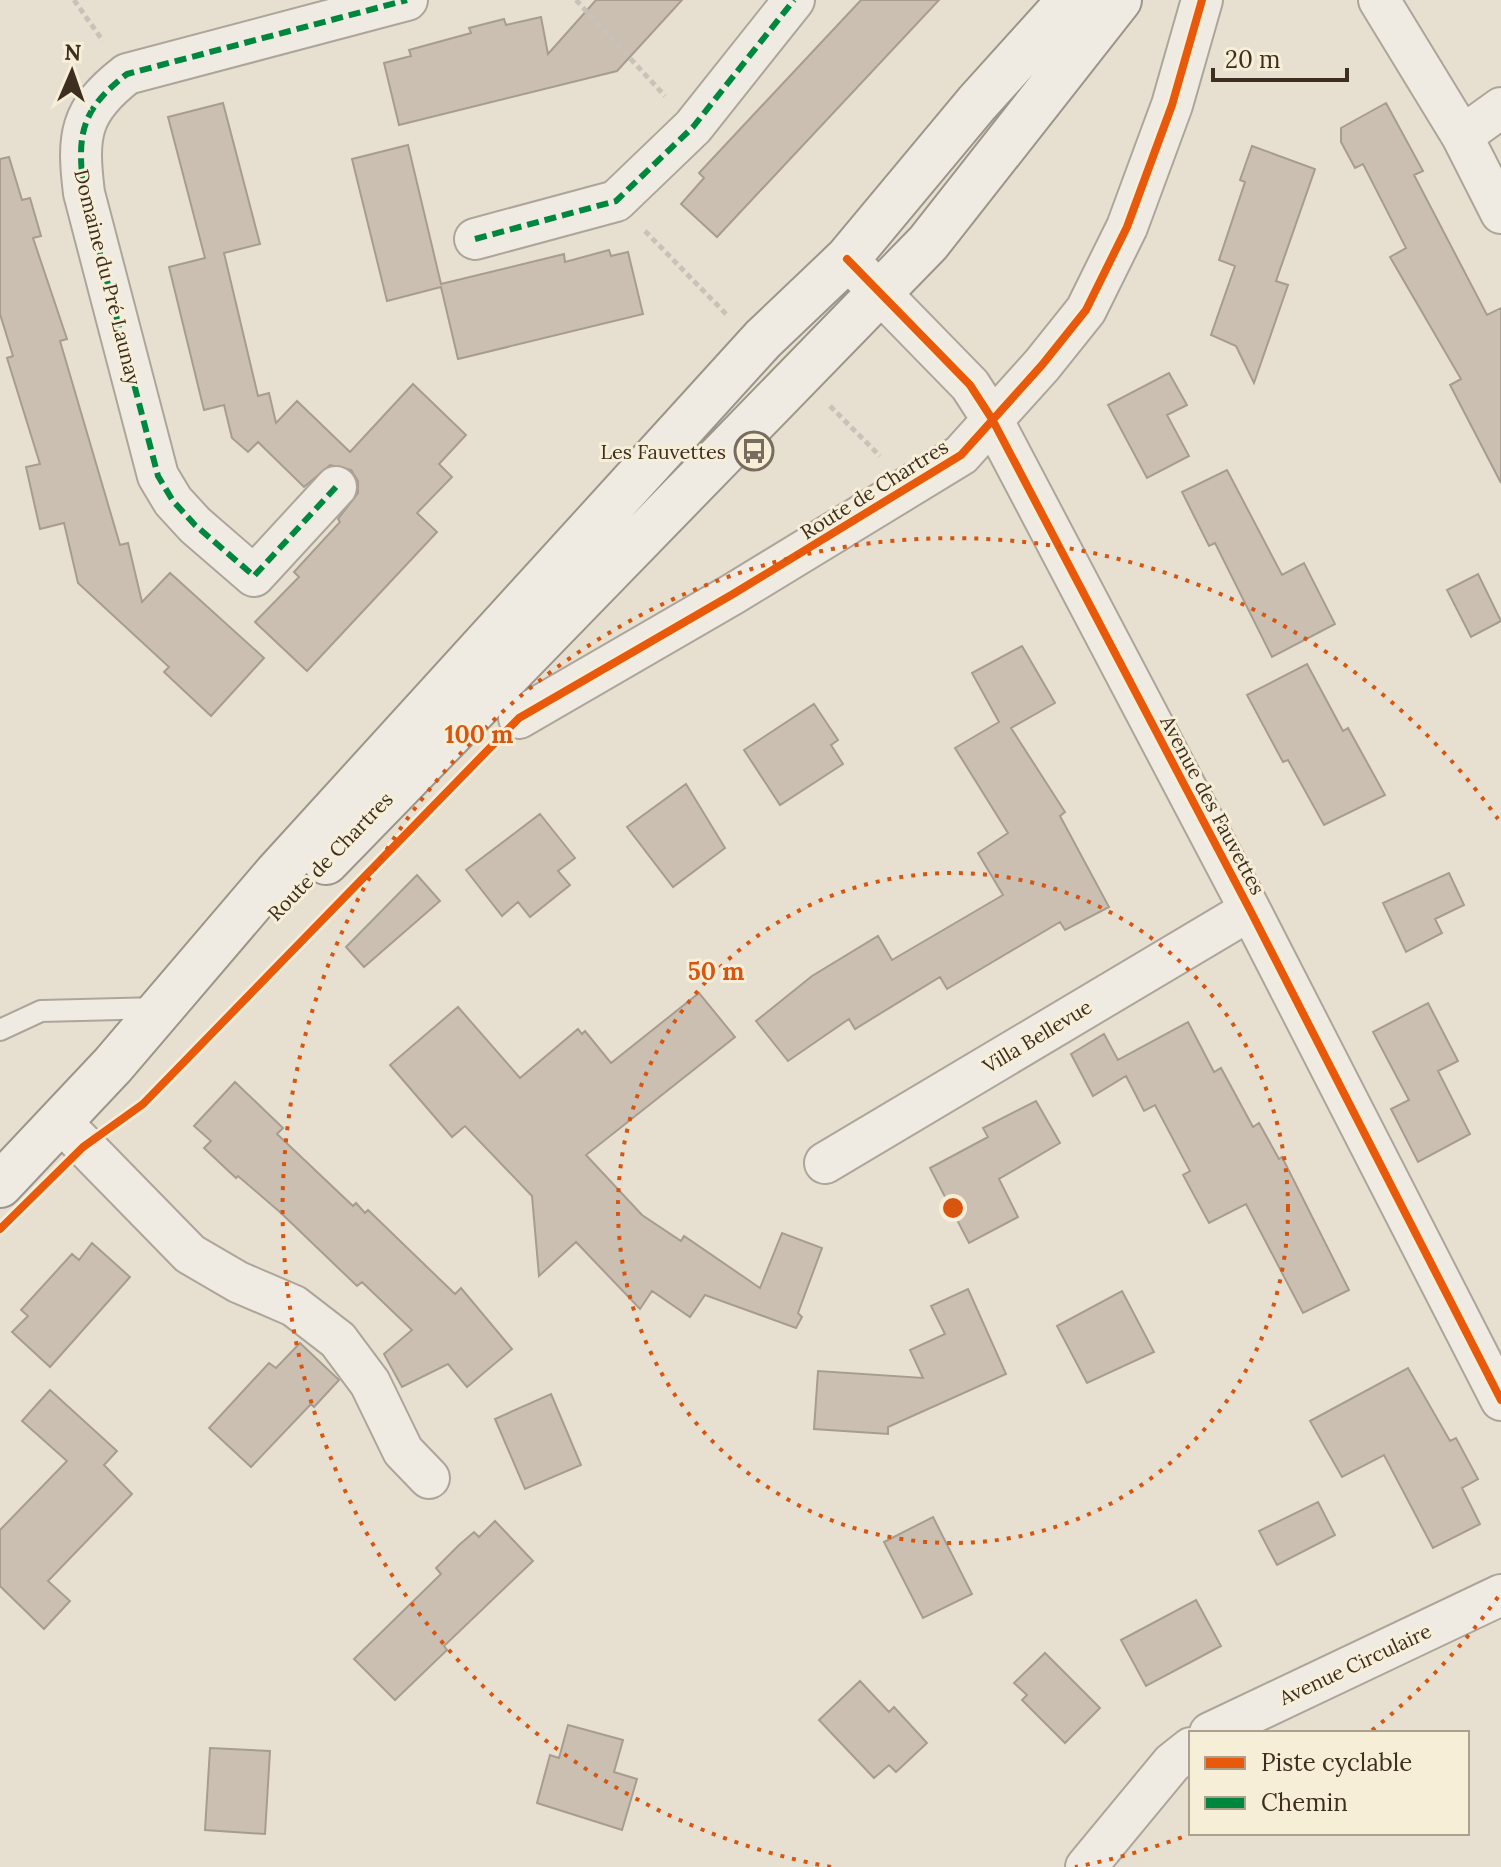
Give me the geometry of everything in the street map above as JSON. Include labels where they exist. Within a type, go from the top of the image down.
[{"type":"main road","name":"Route de Chartres","points":[[0,1185],[113,1065],[276,874],[763,339],[847,259],[977,103],[1070,0]]},
{"type":"main road","name":"Route de Chartres","points":[[113,1065],[297,892],[797,374],[928,243],[1119,0]]},
{"type":"street","name":"Domaine du Pré Launay","points":[[336,487],[254,576],[173,501],[158,476],[84,193],[80,158],[83,122],[101,94],[127,74],[407,0]]},
{"type":"street","points":[[475,239],[616,201],[693,127],[794,0]]},
{"type":"street","name":"Route de Chartres","points":[[519,718],[912,487],[961,455],[1042,365],[1086,310],[1127,227],[1172,105],[1202,0]]},
{"type":"street","points":[[1379,0],[1462,136],[1501,213]]},
{"type":"street","points":[[1462,136],[1501,108]]},
{"type":"street","name":"Avenue des Fauvettes","points":[[847,259],[970,385],[992,419],[1250,910],[1501,1400]]},
{"type":"street","name":"Villa Bellevue","points":[[825,1163],[1250,910]]},
{"type":"street","points":[[61,1122],[190,1254],[238,1282],[294,1306],[338,1340],[370,1383],[403,1451],[429,1478]]},
{"type":"street","name":"Avenue Circulaire","points":[[1214,1731],[1501,1595]]},
{"type":"street","points":[[1086,1867],[1172,1763],[1189,1750]]},
{"type":"lane","points":[[0,1030],[41,1011],[163,1007]]},
{"type":"path","points":[[576,0],[693,127]]},
{"type":"path","points":[[616,201],[732,319]]},
{"type":"building","points":[[596,0],[682,0],[617,71],[399,125],[384,63],[411,56],[409,50],[471,33],[469,28],[504,19],[506,25],[541,17],[548,54]]},
{"type":"building","points":[[861,0],[939,0],[717,237],[681,204],[704,178],[699,173]]},
{"type":"building","points":[[223,103],[260,244],[224,253],[258,396],[269,393],[276,423],[297,401],[350,452],[413,384],[466,435],[439,464],[452,477],[417,513],[437,532],[307,671],[255,622],[299,577],[294,572],[340,522],[338,519],[358,493],[358,481],[351,470],[330,465],[304,487],[258,442],[248,452],[232,438],[224,405],[204,410],[169,267],[205,258],[168,117]]},
{"type":"building","points":[[1386,103],[1423,171],[1414,175],[1487,315],[1501,308],[1501,483],[1450,385],[1461,379],[1390,257],[1406,248],[1363,164],[1355,168],[1341,142],[1341,128]]},
{"type":"building","points":[[408,145],[441,284],[564,254],[565,262],[609,250],[611,256],[628,252],[643,314],[458,359],[441,287],[387,301],[352,159]]},
{"type":"building","points":[[1252,146],[1315,169],[1276,281],[1288,285],[1254,383],[1236,346],[1211,335],[1235,266],[1219,260],[1245,182],[1240,180]]},
{"type":"building","points":[[9,157],[22,200],[30,198],[41,236],[33,238],[67,339],[60,341],[120,545],[128,543],[142,602],[170,573],[264,658],[211,716],[164,672],[169,667],[78,583],[64,523],[40,529],[26,467],[40,464],[7,358],[13,356],[0,314],[0,159]]},
{"type":"building","points":[[1169,373],[1187,405],[1167,415],[1189,456],[1147,478],[1108,405]]},
{"type":"building","points":[[1227,470],[1282,575],[1304,563],[1335,624],[1272,657],[1215,543],[1209,546],[1182,492]]},
{"type":"building","points":[[1478,574],[1501,621],[1471,637],[1447,590]]},
{"type":"building","points":[[1022,646],[1055,703],[1011,728],[1065,812],[1060,816],[1109,907],[1065,930],[1060,922],[947,989],[940,977],[855,1029],[849,1019],[788,1061],[756,1021],[812,976],[878,936],[892,960],[1003,895],[978,853],[1008,833],[955,748],[999,722],[972,673]]},
{"type":"building","points":[[1307,664],[1343,731],[1348,728],[1385,795],[1324,825],[1288,760],[1283,762],[1247,695]]},
{"type":"building","points":[[814,704],[838,740],[831,745],[843,764],[780,805],[744,750]]},
{"type":"building","points":[[686,784],[725,848],[673,887],[627,827]]},
{"type":"building","points":[[540,814],[575,858],[558,871],[570,885],[530,917],[518,902],[502,916],[466,870]]},
{"type":"building","points":[[1449,873],[1464,905],[1435,919],[1442,933],[1406,952],[1383,903]]},
{"type":"building","points":[[417,875],[440,901],[364,967],[346,947]]},
{"type":"building","points":[[699,993],[735,1037],[586,1155],[642,1215],[681,1241],[684,1236],[760,1288],[782,1233],[822,1248],[798,1313],[802,1317],[796,1328],[705,1295],[690,1317],[652,1291],[640,1309],[576,1242],[539,1276],[532,1196],[465,1126],[452,1137],[390,1065],[458,1007],[520,1078],[578,1029],[582,1034],[585,1031],[611,1063]]},
{"type":"building","points":[[1428,1003],[1458,1061],[1438,1071],[1470,1134],[1418,1162],[1391,1109],[1409,1100],[1373,1032]]},
{"type":"building","points":[[1188,1022],[1214,1072],[1221,1068],[1253,1127],[1259,1123],[1279,1159],[1282,1157],[1349,1290],[1303,1313],[1246,1204],[1209,1223],[1183,1175],[1190,1171],[1155,1105],[1144,1111],[1126,1076],[1093,1096],[1071,1054],[1104,1034],[1118,1060]]},
{"type":"building","points":[[235,1082],[283,1128],[277,1134],[353,1206],[356,1203],[365,1213],[368,1210],[455,1294],[461,1288],[512,1349],[467,1387],[448,1364],[402,1387],[384,1354],[412,1330],[362,1282],[357,1286],[281,1213],[204,1148],[211,1141],[194,1126]]},
{"type":"building","points":[[1036,1101],[1060,1143],[999,1179],[1018,1217],[969,1243],[930,1168],[988,1137],[983,1128]]},
{"type":"building","points":[[92,1243],[130,1277],[50,1367],[12,1332],[28,1316],[21,1310],[72,1254],[79,1260]]},
{"type":"building","points":[[968,1289],[1006,1374],[888,1427],[888,1434],[814,1429],[818,1371],[923,1378],[910,1350],[945,1334],[931,1306]]},
{"type":"building","points":[[1122,1291],[1154,1352],[1087,1383],[1057,1326]]},
{"type":"building","points":[[300,1343],[339,1380],[314,1407],[311,1404],[251,1467],[209,1428],[269,1363],[276,1368]]},
{"type":"building","points":[[1408,1368],[1450,1441],[1456,1438],[1478,1479],[1462,1488],[1480,1524],[1433,1548],[1384,1455],[1342,1477],[1310,1421]]},
{"type":"building","points":[[50,1390],[117,1451],[104,1465],[132,1494],[48,1581],[70,1601],[44,1629],[0,1586],[0,1530],[67,1461],[22,1421]]},
{"type":"building","points":[[551,1394],[581,1465],[525,1489],[495,1419]]},
{"type":"building","points":[[1318,1502],[1335,1535],[1277,1565],[1259,1531]]},
{"type":"building","points":[[933,1517],[972,1594],[923,1618],[884,1542]]},
{"type":"building","points":[[495,1521],[533,1561],[444,1646],[447,1650],[395,1700],[354,1659],[441,1574],[436,1568],[459,1545],[474,1532],[479,1537]]},
{"type":"building","points":[[1196,1600],[1221,1646],[1146,1686],[1121,1640]]},
{"type":"building","points":[[1045,1653],[1100,1708],[1065,1743],[1022,1700],[1027,1695],[1014,1683]]},
{"type":"building","points":[[860,1681],[889,1712],[894,1707],[927,1743],[896,1772],[889,1765],[874,1778],[819,1720]]},
{"type":"building","points":[[568,1725],[623,1740],[614,1772],[637,1779],[622,1830],[537,1803],[550,1755],[559,1758]]},
{"type":"building","points":[[210,1748],[270,1751],[265,1834],[205,1830]]},
{"type":"marked path","points":[[336,487],[254,576],[195,525],[173,501],[158,476],[84,193],[82,140],[90,113],[111,87],[127,74],[407,0]]},
{"type":"marked path","points":[[475,239],[616,201],[693,127],[794,0]]},
{"type":"cycle path","points":[[0,1229],[83,1147],[143,1104],[519,718],[733,594],[961,455],[1042,365],[1086,310],[1127,227],[1172,105],[1202,0]]},
{"type":"cycle path","points":[[847,259],[970,385],[992,419],[1250,910],[1501,1400]]},
{"type":"place","name":"Les Fauvettes","points":[[754,451]]}]
